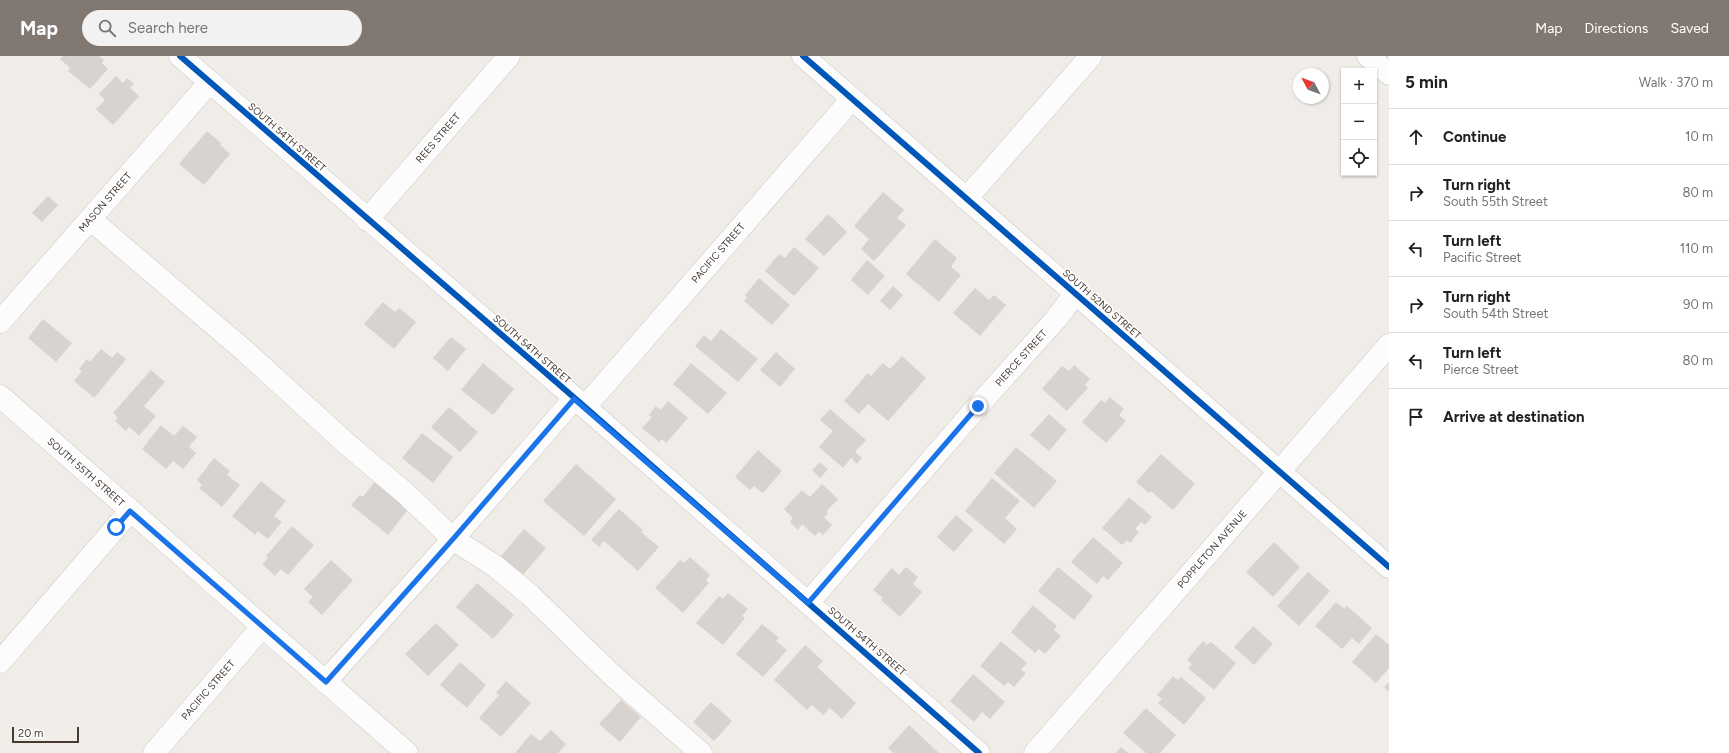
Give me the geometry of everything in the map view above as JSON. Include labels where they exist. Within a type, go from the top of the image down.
[{"type":"street","name":"SOUTH 54TH STREET","points":[[180,56],[979,753]]},
{"type":"street","name":"REES STREET","points":[[367,220],[509,56]]},
{"type":"street","name":"SOUTH 52ND STREET","points":[[803,56],[1389,567]]},
{"type":"street","points":[[966,199],[1090,56]]},
{"type":"street","points":[[1368,56],[1389,74]]},
{"type":"street","name":"MASON STREET","points":[[0,322],[210,82]]},
{"type":"street","name":"PACIFIC STREET","points":[[326,682],[453,539],[579,403],[852,99]]},
{"type":"street","points":[[90,219],[246,352],[348,445],[405,493],[453,539],[495,566],[530,595],[612,675],[701,753]]},
{"type":"street","name":"PIERCE STREET","points":[[808,603],[978,406],[1056,319],[1075,294]]},
{"type":"street","name":"POPPLETON AVENUE","points":[[1035,753],[1389,346]]},
{"type":"street","name":"SOUTH 55TH STREET","points":[[2,401],[407,753]]},
{"type":"street","points":[[0,662],[130,511]]},
{"type":"street","name":"PACIFIC STREET","points":[[154,753],[262,627]]},
{"type":"building","points":[[63,56],[99,56],[104,60],[102,63],[108,69],[90,89],[68,71],[70,68],[60,59]]},
{"type":"building","points":[[116,76],[123,83],[127,78],[134,84],[130,88],[139,96],[113,125],[96,109],[105,100],[99,94]]},
{"type":"building","points":[[207,131],[221,143],[220,145],[230,154],[204,185],[179,164]]},
{"type":"building","points":[[883,192],[904,210],[897,218],[906,225],[874,261],[861,249],[869,239],[854,226]]},
{"type":"building","points":[[48,196],[58,205],[42,222],[32,213]]},
{"type":"building","points":[[828,214],[847,232],[824,256],[805,239]]},
{"type":"building","points":[[935,239],[957,258],[951,267],[961,275],[939,302],[906,274]]},
{"type":"building","points":[[794,247],[819,268],[794,296],[765,271],[779,254],[785,258]]},
{"type":"building","points":[[867,260],[885,276],[868,295],[851,280]]},
{"type":"building","points":[[759,278],[790,305],[772,325],[744,301],[747,297],[745,295]]},
{"type":"building","points":[[893,286],[903,295],[890,310],[880,301]]},
{"type":"building","points":[[975,288],[989,300],[994,295],[1006,305],[980,336],[953,313]]},
{"type":"building","points":[[383,302],[395,312],[399,308],[416,322],[394,349],[364,324]]},
{"type":"building","points":[[43,319],[72,343],[56,362],[28,338]]},
{"type":"building","points":[[721,329],[758,359],[738,382],[695,346],[704,335],[711,341]]},
{"type":"building","points":[[451,337],[466,349],[448,371],[433,358]]},
{"type":"building","points":[[101,349],[112,358],[117,352],[126,359],[94,398],[74,381],[82,371],[79,369],[87,359],[90,362]]},
{"type":"building","points":[[776,352],[795,369],[780,387],[760,370]]},
{"type":"building","points":[[902,356],[926,378],[888,421],[868,404],[859,414],[844,401],[868,373],[871,376],[883,363],[890,369]]},
{"type":"building","points":[[483,363],[514,389],[493,415],[461,390]]},
{"type":"building","points":[[691,363],[727,393],[708,414],[673,384]]},
{"type":"building","points":[[1074,365],[1090,379],[1085,385],[1088,388],[1067,411],[1042,389],[1062,366],[1069,371]]},
{"type":"building","points":[[151,370],[165,382],[144,406],[156,416],[139,436],[129,427],[126,431],[115,421],[118,417],[113,413]]},
{"type":"building","points":[[1110,397],[1124,409],[1119,415],[1126,421],[1106,443],[1082,422],[1101,400],[1105,403]]},
{"type":"building","points":[[668,401],[688,418],[666,443],[662,439],[659,442],[642,428],[652,417],[649,415],[656,406],[661,410]]},
{"type":"building","points":[[449,407],[478,432],[460,452],[431,427]]},
{"type":"building","points":[[830,409],[866,440],[855,452],[862,458],[857,464],[851,458],[843,468],[819,447],[833,431],[820,420]]},
{"type":"building","points":[[1049,414],[1067,430],[1049,451],[1030,435]]},
{"type":"building","points":[[161,425],[174,436],[183,426],[197,437],[189,447],[196,453],[183,469],[173,461],[166,469],[142,449]]},
{"type":"building","points":[[422,433],[453,457],[433,483],[402,458]]},
{"type":"building","points":[[1016,447],[1057,481],[1034,508],[994,473]]},
{"type":"building","points":[[758,450],[782,471],[763,493],[754,486],[750,490],[735,477]]},
{"type":"building","points":[[1161,454],[1195,484],[1173,510],[1151,491],[1149,493],[1136,482]]},
{"type":"building","points":[[214,458],[230,471],[227,475],[240,485],[222,507],[199,488],[202,485],[197,480]]},
{"type":"building","points":[[820,462],[828,469],[820,478],[812,470]]},
{"type":"building","points":[[576,464],[616,499],[584,536],[543,501]]},
{"type":"building","points":[[992,478],[1020,501],[1005,518],[1017,529],[1004,544],[965,511]]},
{"type":"building","points":[[261,481],[286,501],[274,516],[282,522],[268,539],[258,531],[255,535],[232,516]]},
{"type":"building","points":[[375,481],[403,504],[402,506],[407,511],[388,535],[351,505],[360,495],[363,497]]},
{"type":"building","points":[[822,484],[838,499],[827,511],[828,513],[824,517],[832,525],[823,535],[819,532],[815,536],[802,524],[798,530],[790,522],[793,518],[784,509],[802,490],[810,497]]},
{"type":"building","points":[[1129,497],[1152,517],[1145,525],[1141,522],[1135,529],[1139,532],[1130,543],[1127,540],[1122,545],[1102,528]]},
{"type":"building","points":[[619,509],[643,530],[641,532],[659,547],[638,571],[604,541],[599,547],[591,540]]},
{"type":"building","points":[[956,515],[973,530],[954,552],[937,537]]},
{"type":"building","points":[[292,526],[314,545],[288,575],[281,569],[275,576],[262,564],[268,558],[266,556]]},
{"type":"building","points":[[524,529],[546,548],[523,575],[501,556]]},
{"type":"building","points":[[1093,537],[1123,563],[1108,580],[1103,576],[1097,584],[1071,562]]},
{"type":"building","points":[[1274,542],[1300,567],[1273,597],[1246,572]]},
{"type":"building","points":[[690,557],[710,575],[706,580],[709,583],[683,613],[655,588],[680,560],[684,563]]},
{"type":"building","points":[[331,560],[353,580],[322,615],[308,602],[313,597],[304,589]]},
{"type":"building","points":[[906,567],[918,577],[913,584],[922,592],[900,617],[881,600],[883,598],[873,590],[892,568],[899,575]]},
{"type":"building","points":[[1058,567],[1093,596],[1074,620],[1038,591]]},
{"type":"building","points":[[1308,572],[1330,591],[1299,626],[1277,606]]},
{"type":"building","points":[[477,583],[514,615],[493,639],[456,607]]},
{"type":"building","points":[[728,593],[748,609],[742,616],[745,618],[723,645],[696,623],[719,596],[723,599]]},
{"type":"building","points":[[1336,602],[1344,609],[1347,606],[1372,628],[1359,644],[1352,638],[1342,649],[1315,626]]},
{"type":"building","points":[[1033,605],[1057,626],[1054,630],[1061,636],[1045,654],[1039,649],[1035,653],[1011,632]]},
{"type":"building","points":[[436,623],[459,645],[428,676],[405,654]]},
{"type":"building","points":[[762,624],[779,638],[776,641],[787,650],[763,677],[736,654]]},
{"type":"building","points":[[1253,626],[1273,644],[1254,665],[1234,647]]},
{"type":"building","points":[[1376,634],[1389,645],[1389,668],[1376,683],[1352,662]]},
{"type":"building","points":[[1001,641],[1027,663],[1021,670],[1026,673],[1014,687],[1008,682],[1004,686],[980,666]]},
{"type":"building","points":[[1203,641],[1207,645],[1211,642],[1236,663],[1214,690],[1188,668],[1192,664],[1187,660]]},
{"type":"building","points":[[805,645],[823,661],[817,667],[856,703],[842,719],[830,708],[823,715],[812,705],[807,710],[774,680]]},
{"type":"building","points":[[460,662],[486,685],[467,708],[440,685]]},
{"type":"building","points":[[973,674],[1005,702],[990,719],[982,712],[974,722],[950,701]]},
{"type":"building","points":[[1173,676],[1178,680],[1181,677],[1206,698],[1184,725],[1158,703],[1162,699],[1157,695]]},
{"type":"building","points":[[506,681],[531,703],[501,737],[479,718],[499,695],[496,693]]},
{"type":"building","points":[[1389,682],[1389,692],[1384,687]]},
{"type":"building","points":[[621,700],[641,717],[620,742],[599,724]]},
{"type":"building","points":[[711,702],[732,721],[714,741],[693,722]]},
{"type":"building","points":[[1146,708],[1176,735],[1160,753],[1146,753],[1123,733]]},
{"type":"building","points":[[909,725],[939,753],[894,753],[888,748]]},
{"type":"building","points":[[551,730],[566,744],[558,753],[515,753],[531,734],[540,741]]},
{"type":"building","points":[[1121,747],[1128,753],[1116,753]]},
{"type":"cycle path","points":[[180,56],[585,407],[979,753]]},
{"type":"cycle path","points":[[803,56],[1389,567]]},
{"type":"route","points":[[116,527],[130,511],[326,682],[453,539],[574,399],[808,603],[978,406]]}]
